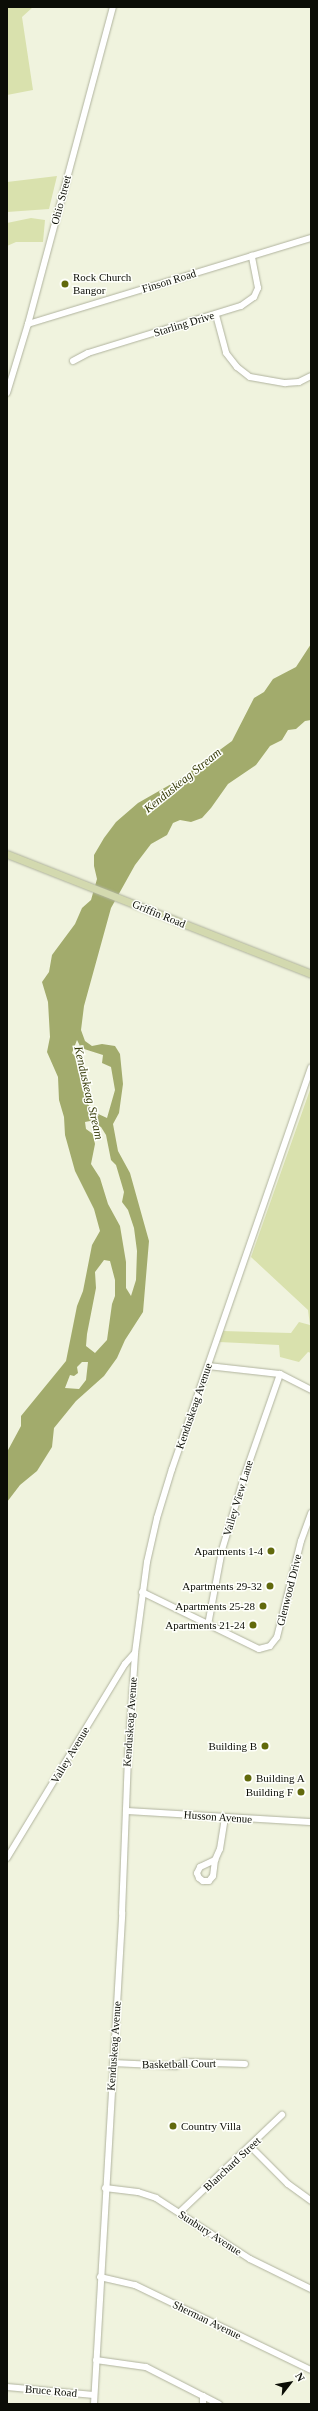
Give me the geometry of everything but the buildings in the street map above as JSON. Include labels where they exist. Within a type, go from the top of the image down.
[{"type":"main road","name":"Griffin Road","points":[[7,854],[311,974]]},
{"type":"street","name":"Ohio Street","points":[[7,393],[28,324],[113,7]]},
{"type":"street","name":"Finson Road","points":[[28,324],[311,238]]},
{"type":"street","name":"Starling Drive","points":[[73,362],[88,353],[216,315],[241,306],[254,297],[258,288],[252,256]]},
{"type":"street","points":[[216,315],[226,353],[237,367],[250,377],[285,383],[299,382],[311,376]]},
{"type":"street","name":"Kenduskeag Avenue","points":[[94,2404],[135,1653],[142,1592],[149,1552],[160,1506],[311,1067]]},
{"type":"street","points":[[208,1366],[280,1374],[311,1390]]},
{"type":"street","name":"Valley View Lane","points":[[208,1625],[222,1550],[244,1477],[280,1374]]},
{"type":"street","name":"Glenwood Drive","points":[[142,1592],[259,1649],[270,1646],[277,1637],[301,1541],[311,1513]]},
{"type":"street","name":"Valley Avenue","points":[[7,1858],[125,1664],[135,1653]]},
{"type":"street","name":"Husson Avenue","points":[[126,1811],[311,1822]]},
{"type":"street","points":[[214,1860],[220,1849],[225,1818]]},
{"type":"street","name":"Basketball Court","points":[[113,2063],[176,2066],[184,2062],[245,2064]]},
{"type":"street","name":"Blanchard Street","points":[[180,2212],[251,2147],[282,2115]]},
{"type":"street","points":[[251,2147],[288,2184],[311,2201]]},
{"type":"street","name":"Sunbury Avenue","points":[[105,2188],[145,2194],[180,2212],[250,2259],[311,2290]]},
{"type":"street","name":"Sherman Avenue","points":[[100,2277],[135,2285],[311,2370]]},
{"type":"street","points":[[96,2360],[146,2367],[218,2404]]},
{"type":"street","name":"Bruce Road","points":[[7,2387],[94,2395]]},
{"type":"street","points":[[203,2396],[203,2404]]},
{"type":"shaded area","points":[[7,7],[33,7],[22,17],[33,90],[7,95]]},
{"type":"shaded area","points":[[57,176],[49,209],[7,212],[7,182]]},
{"type":"shaded area","points":[[31,218],[45,220],[43,242],[16,242],[7,246],[7,223]]},
{"type":"shaded area","points":[[311,1087],[311,1353],[308,1352],[299,1362],[280,1357],[279,1345],[219,1342],[223,1331],[291,1333],[299,1322],[310,1325],[308,1310],[251,1257]]},
{"type":"water","name":"Kenduskeag Stream","points":[[311,644],[311,720],[305,721],[296,729],[288,730],[282,740],[270,746],[256,765],[228,784],[202,818],[191,822],[180,820],[173,823],[167,835],[151,844],[135,865],[111,908],[84,1006],[81,1030],[85,1041],[92,1046],[102,1044],[115,1046],[120,1054],[123,1084],[119,1113],[113,1124],[118,1151],[130,1173],[149,1241],[143,1312],[125,1340],[117,1358],[104,1376],[76,1401],[54,1428],[52,1447],[37,1471],[20,1485],[7,1502],[7,1452],[21,1426],[21,1416],[66,1361],[77,1306],[83,1291],[92,1245],[100,1231],[94,1209],[75,1171],[65,1135],[64,1117],[59,1100],[58,1077],[47,1052],[50,1037],[48,1002],[42,982],[49,972],[52,955],[75,924],[82,908],[91,900],[97,879],[94,866],[94,855],[116,822],[138,803],[180,779],[232,741],[254,698],[264,692],[273,679],[296,667]],"holes":[[[77,1040],[81,1048],[103,1055],[102,1063],[111,1067],[115,1090],[107,1118],[94,1112],[87,1103],[87,1077],[79,1061],[72,1053]],[[90,1121],[101,1127],[106,1135],[111,1160],[116,1165],[124,1192],[122,1202],[128,1210],[134,1228],[137,1251],[136,1280],[131,1296],[126,1288],[126,1262],[120,1226],[108,1204],[100,1178],[91,1164],[95,1144],[93,1134],[86,1129],[85,1122]],[[104,1260],[110,1261],[115,1280],[115,1296],[112,1304],[107,1340],[95,1353],[86,1346],[96,1288],[95,1272]],[[82,1362],[88,1362],[86,1380],[79,1389],[65,1388],[70,1375],[74,1376],[78,1373],[77,1367]]]},
{"type":"place","name":"Rock Church Bangor","points":[[65,284]]},
{"type":"place","name":"Apartments 1-4","points":[[271,1551]]},
{"type":"place","name":"Apartments 29-32","points":[[270,1586]]},
{"type":"place","name":"Apartments 25-28","points":[[263,1606]]},
{"type":"place","name":"Apartments 21-24","points":[[253,1625]]},
{"type":"place","name":"Building B","points":[[265,1746]]},
{"type":"place","name":"Building A","points":[[248,1778]]},
{"type":"place","name":"Building F","points":[[301,1792]]},
{"type":"place","name":"Country Villa","points":[[173,2126]]}]
